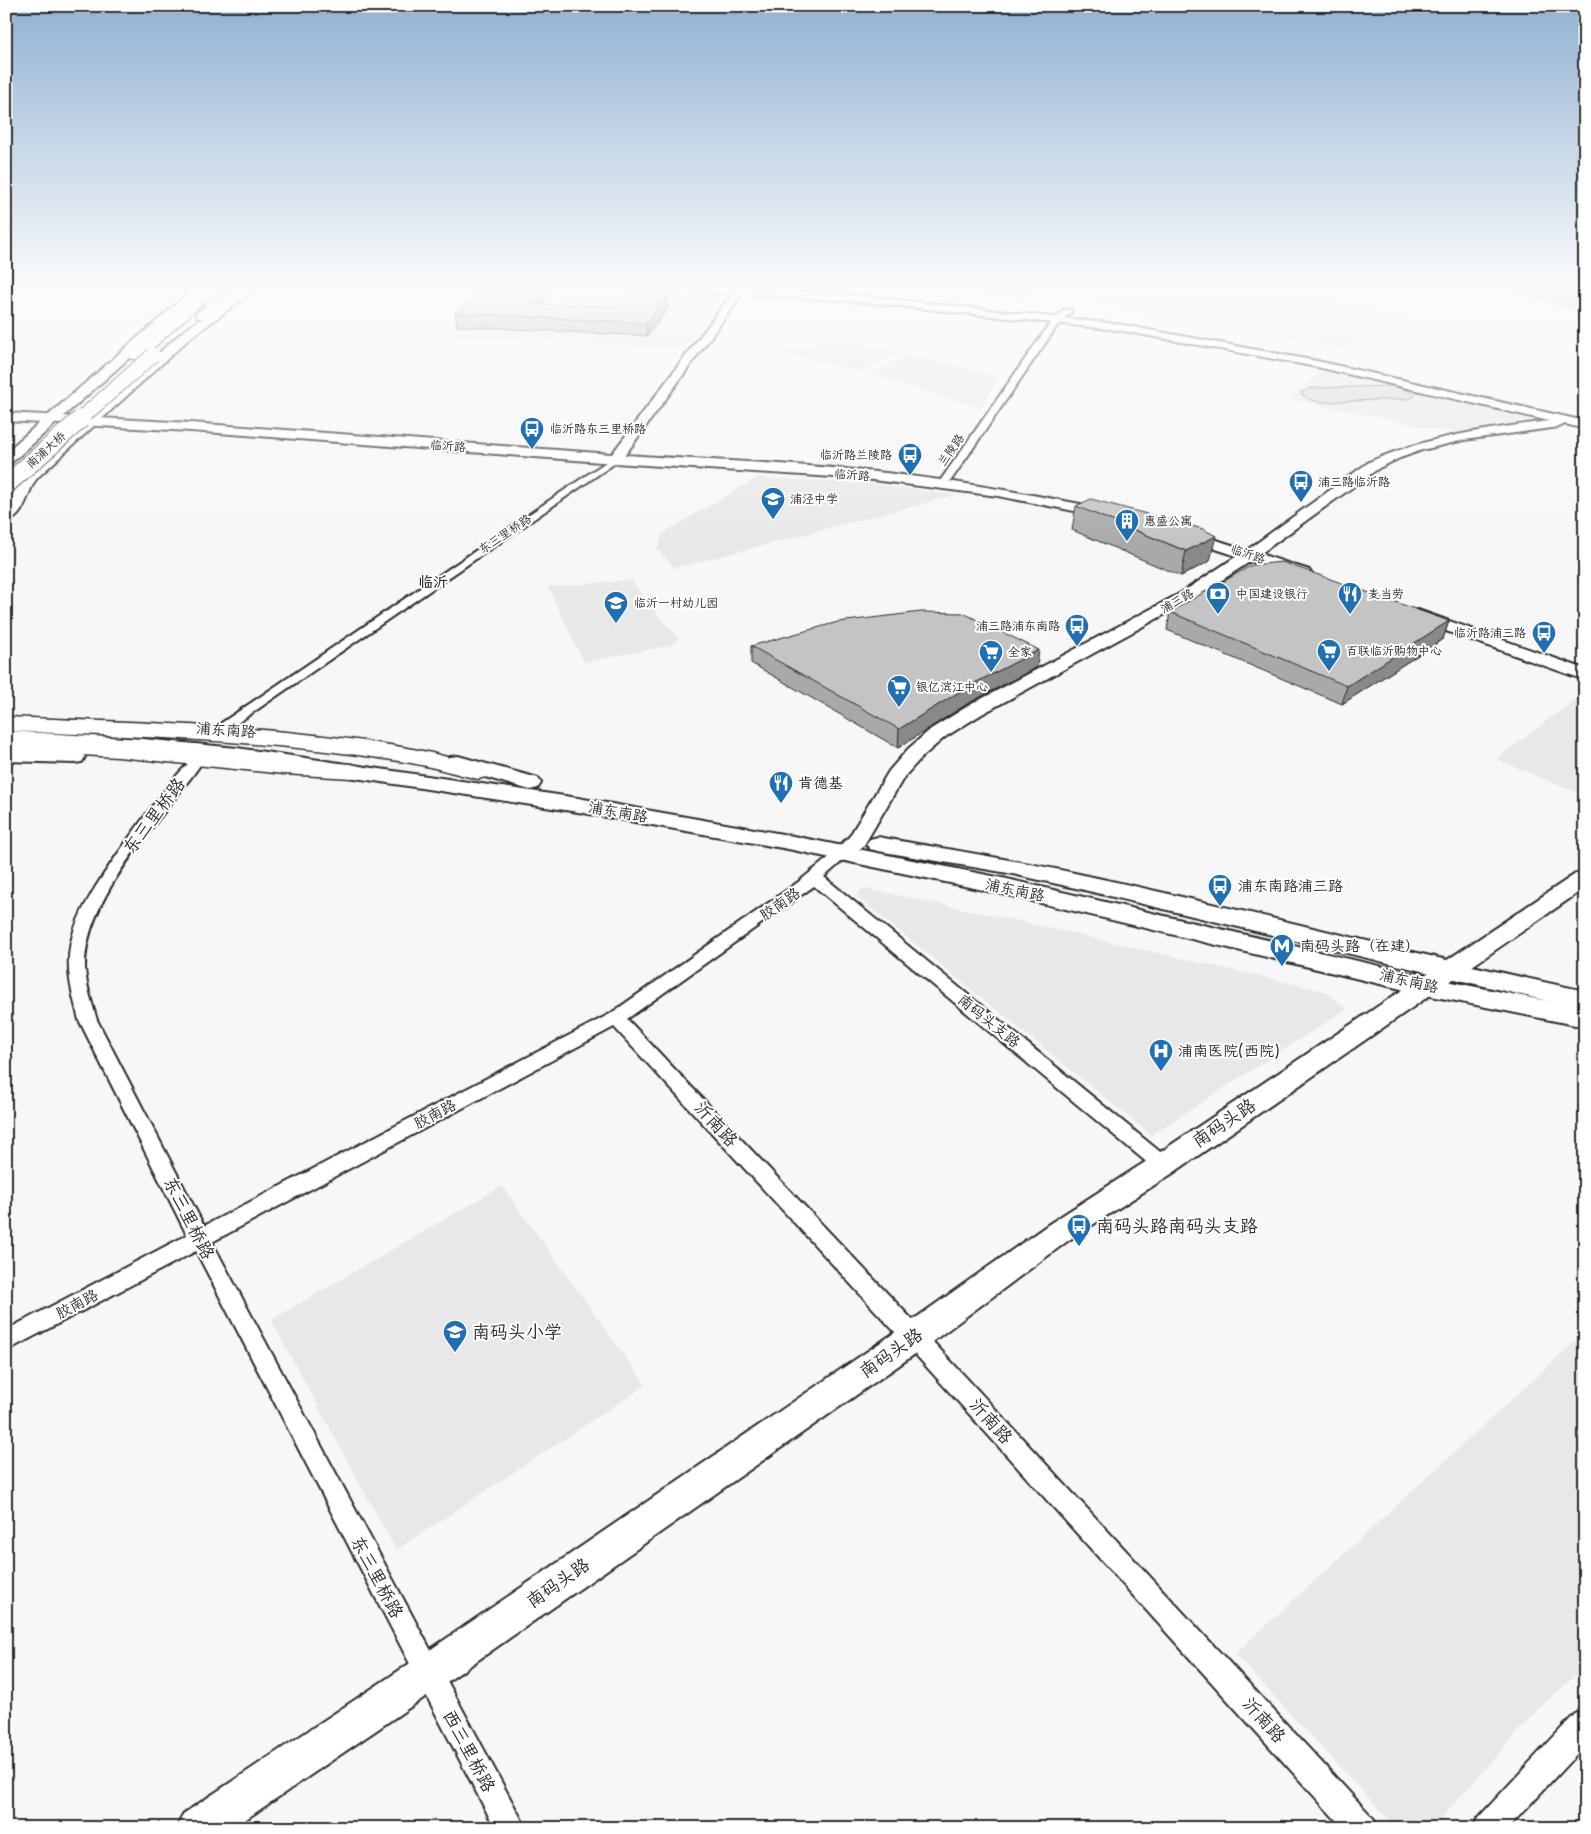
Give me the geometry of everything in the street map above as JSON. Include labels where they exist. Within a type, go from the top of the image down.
[{"type":"highway","name":"南浦大桥","points":[[6,470],[118,372]]},
{"type":"highway","name":"南浦大桥","points":[[6,485],[134,372]]},
{"type":"highway","points":[[11,724],[244,737],[347,747],[413,757],[478,772]]},
{"type":"highway","points":[[6,744],[118,750],[284,767],[351,771]]},
{"type":"main road","points":[[6,460],[108,372]]},
{"type":"main road","points":[[6,517],[17,505],[28,479],[146,372]]},
{"type":"main road","name":"浦东南路","points":[[11,724],[218,730],[346,741],[441,757],[530,784]]},
{"type":"main road","name":"浦东南路","points":[[6,737],[143,745],[237,754],[597,808],[788,842],[850,847],[1007,866],[1513,985],[1585,1000]]},
{"type":"main road","name":"浦东南路","points":[[6,755],[135,760],[340,780],[440,785]]},
{"type":"main road","name":"浦东南路","points":[[478,772],[530,784],[791,828],[850,847],[1007,887],[1426,986],[1585,1018]]},
{"type":"street","name":"东三里桥路","points":[[218,730],[615,459],[681,372]]},
{"type":"street","name":"兰陵路","points":[[943,484],[1023,372]]},
{"type":"street","points":[[1354,372],[1577,417],[1585,425]]},
{"type":"street","name":"临沂路","points":[[6,417],[219,429],[864,476],[943,484],[1022,496],[1119,517]]},
{"type":"street","name":"浦三路","points":[[850,847],[896,775],[915,753],[938,733],[975,710],[1175,603],[1250,555],[1365,471],[1395,455],[1438,442],[1560,423],[1577,417]]},
{"type":"street","name":"临沂路","points":[[1173,531],[1315,578]]},
{"type":"street","points":[[1400,608],[1585,675]]},
{"type":"street","name":"东三里桥路","points":[[193,765],[106,880],[91,908],[82,935],[77,961],[79,987],[88,1020],[200,1239],[428,1673]]},
{"type":"street","name":"胶南路","points":[[6,1341],[616,1018],[814,878],[850,847]]},
{"type":"street","name":"南码头支路","points":[[814,878],[1163,1165]]},
{"type":"street","name":"南码头路","points":[[197,1828],[428,1673],[914,1337],[1060,1232],[1163,1165],[1585,878]]},
{"type":"street","name":"沂南路","points":[[616,1018],[914,1337],[1363,1828]]},
{"type":"street","name":"西三里桥路","points":[[428,1673],[511,1828]]},
{"type":"street","points":[[1488,1828],[1538,1772],[1585,1724]]},
{"type":"shaded area","points":[[873,372],[982,372],[1000,376],[981,408],[868,374]]},
{"type":"shaded area","points":[[1321,372],[1325,372],[1433,395],[1536,421],[1455,433],[1290,399]]},
{"type":"shaded area","points":[[1393,386],[1412,392],[1415,396],[1409,399],[1322,402],[1311,400],[1300,393],[1312,388]]},
{"type":"shaded area","name":"浦泾中学","points":[[757,478],[864,483],[956,495],[675,568],[657,549],[663,533]]},
{"type":"shaded area","name":"临沂一村幼儿园","points":[[631,580],[678,638],[673,645],[584,662],[548,587]]},
{"type":"shaded area","points":[[1584,693],[1585,796],[1496,759]]},
{"type":"shaded area","name":"浦南医院(西院)","points":[[863,888],[992,915],[1324,991],[1347,1009],[1151,1135],[856,896]]},
{"type":"shaded area","name":"南码头小学","points":[[502,1186],[646,1385],[396,1550],[271,1320]]},
{"type":"shaded area","points":[[1585,1332],[1585,1667],[1538,1709],[1436,1824],[1391,1822],[1235,1654]]},
{"type":"building","points":[[1091,499],[1203,529],[1216,536],[1186,551],[1076,506]]},
{"type":"building","name":"百联临沂购物中心","points":[[1282,562],[1449,621],[1347,686],[1170,612],[1252,565]]},
{"type":"building","name":"银亿滨江中心","points":[[921,612],[963,613],[1039,650],[969,686],[899,729],[751,646],[838,622]]},
{"type":"place","name":"临沂路东三里桥路","points":[[532,450]]},
{"type":"place","name":"临沂路兰陵路","points":[[910,476]]},
{"type":"place","name":"浦三路临沂路","points":[[1301,503]]},
{"type":"place","name":"浦泾中学","points":[[773,520]]},
{"type":"place","name":"惠盛公寓","points":[[1127,542]]},
{"type":"place","name":"中国建设银行","points":[[1218,615]]},
{"type":"place","name":"麦当劳","points":[[1350,615]]},
{"type":"place","name":"临沂一村幼儿园","points":[[616,624]]},
{"type":"place","name":"浦三路浦东南路","points":[[1077,647]]},
{"type":"place","name":"临沂路浦三路","points":[[1544,654]]},
{"type":"place","name":"百联临沂购物中心","points":[[1329,672]]},
{"type":"place","name":"全家","points":[[991,673]]},
{"type":"place","name":"银亿滨江中心","points":[[899,708]]},
{"type":"place","name":"肯德基","points":[[781,804]]},
{"type":"place","name":"浦东南路浦三路","points":[[1220,907]]},
{"type":"place","name":"南码头路（在建）","points":[[1282,967]]},
{"type":"place","name":"浦南医院(西院)","points":[[1161,1072]]},
{"type":"place","name":"南码头路南码头支路","points":[[1079,1247]]},
{"type":"place","name":"南码头小学","points":[[455,1353]]},
{"type":"district","name":"临沂","points":[[433,582]]}]
